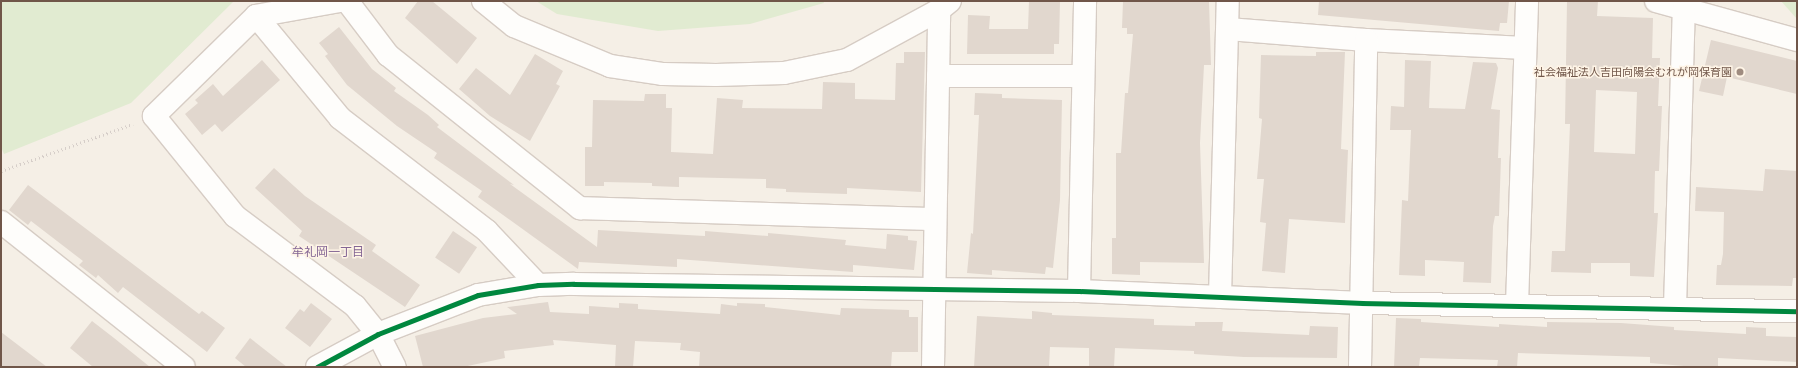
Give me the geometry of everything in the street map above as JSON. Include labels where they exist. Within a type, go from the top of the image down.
[{"type":"street","points":[[340,1],[256,16],[154,116],[235,216],[355,306],[378,334],[395,367]]},
{"type":"street","points":[[347,1],[388,55],[580,208],[935,220]]},
{"type":"street","points":[[482,1],[514,26],[610,66],[663,74],[784,73],[847,60],[944,5]]},
{"type":"street","points":[[1079,291],[1085,1]]},
{"type":"street","points":[[1220,297],[1228,1]]},
{"type":"street","points":[[1517,305],[1527,1]]},
{"type":"street","points":[[1656,1],[1684,10],[1797,40]]},
{"type":"street","points":[[933,367],[938,76],[944,5]]},
{"type":"street","points":[[1675,307],[1684,10]]},
{"type":"street","points":[[256,16],[340,118],[487,231],[538,286]]},
{"type":"street","points":[[1228,29],[1366,40],[1525,48]]},
{"type":"street","points":[[1360,367],[1363,303],[1366,40]]},
{"type":"street","points":[[938,76],[1083,76]]},
{"type":"street","points":[[1,222],[184,367]]},
{"type":"street","points":[[317,367],[378,334],[478,295],[538,286],[1079,291],[1363,303],[1675,307],[1797,311]]},
{"type":"path","points":[[1,171],[154,116]]},
{"type":"green space","points":[[1,1],[234,1],[131,103],[4,154],[1,147]]},
{"type":"green space","points":[[536,1],[823,1],[824,3],[750,24],[658,31],[557,14]]},
{"type":"green space","points":[[1781,1],[1797,1],[1797,19]]},
{"type":"building","points":[[418,1],[432,1],[477,38],[457,64],[405,18]]},
{"type":"building","points":[[1029,1],[1060,1],[1059,44],[1054,44],[1054,54],[967,54],[968,15],[990,16],[989,29],[1028,29]]},
{"type":"building","points":[[1123,1],[1209,1],[1211,65],[1204,65],[1200,143],[1204,263],[1140,262],[1140,275],[1112,274],[1112,238],[1116,238],[1116,153],[1121,153],[1125,93],[1128,93],[1133,34],[1127,34],[1127,28],[1122,28]]},
{"type":"building","points":[[1319,1],[1509,1],[1507,23],[1500,23],[1499,31],[1318,15]]},
{"type":"building","points":[[1567,1],[1598,1],[1597,16],[1653,18],[1652,58],[1660,58],[1658,106],[1662,106],[1659,171],[1655,171],[1654,213],[1658,213],[1654,277],[1630,276],[1630,263],[1591,263],[1591,273],[1551,272],[1552,251],[1565,251],[1570,124],[1565,124]],"holes":[[[1596,90],[1637,92],[1635,154],[1594,152]]]},
{"type":"building","points":[[339,27],[372,69],[396,88],[394,91],[428,115],[439,125],[437,127],[514,185],[510,184],[597,247],[598,230],[705,236],[705,231],[768,236],[768,233],[846,240],[845,245],[886,249],[887,234],[908,236],[908,240],[917,241],[914,270],[853,265],[853,272],[677,259],[677,267],[579,262],[578,269],[478,197],[482,191],[434,158],[437,153],[397,126],[347,85],[325,56],[328,54],[319,43]]},
{"type":"building","points":[[1711,40],[1797,61],[1797,94],[1727,77],[1723,96],[1699,91]]},
{"type":"building","points":[[904,52],[925,52],[921,192],[847,188],[847,194],[786,192],[786,189],[766,188],[766,179],[679,177],[679,187],[652,186],[652,183],[604,182],[604,186],[585,186],[585,147],[592,147],[593,100],[644,101],[645,94],[666,94],[666,108],[672,108],[671,152],[713,154],[717,98],[743,100],[742,108],[822,109],[823,82],[855,83],[855,99],[895,100],[896,63],[904,63]]},
{"type":"building","points":[[1316,52],[1345,52],[1341,149],[1348,150],[1345,223],[1289,219],[1285,273],[1262,271],[1266,223],[1260,222],[1264,179],[1257,179],[1262,119],[1259,118],[1261,55],[1316,56]]},
{"type":"building","points":[[535,54],[563,71],[556,84],[560,86],[530,141],[490,116],[459,89],[476,68],[510,95]]},
{"type":"building","points":[[262,60],[280,80],[222,132],[215,124],[202,135],[185,114],[198,103],[195,100],[213,84],[223,96]]},
{"type":"building","points":[[1405,60],[1431,61],[1429,108],[1465,109],[1473,62],[1496,63],[1498,68],[1491,109],[1500,110],[1498,158],[1501,158],[1499,216],[1495,216],[1493,226],[1491,283],[1463,282],[1464,262],[1425,260],[1425,276],[1399,275],[1402,200],[1408,201],[1411,130],[1390,130],[1391,106],[1404,107]]},
{"type":"building","points":[[975,93],[1002,94],[1002,98],[1062,100],[1060,200],[1053,268],[1046,267],[1045,274],[992,270],[992,275],[967,273],[971,233],[973,234],[979,115],[974,115]]},
{"type":"building","points":[[274,168],[305,196],[376,245],[372,251],[420,285],[405,307],[299,236],[302,231],[255,188]]},
{"type":"building","points":[[1765,169],[1797,171],[1797,278],[1793,278],[1792,286],[1716,285],[1717,265],[1721,265],[1723,254],[1724,212],[1695,211],[1696,187],[1763,191]]},
{"type":"building","points":[[28,185],[199,314],[202,311],[225,328],[207,352],[123,287],[118,293],[98,275],[96,278],[79,265],[83,261],[31,221],[28,225],[9,210]]},
{"type":"building","points":[[453,231],[477,247],[459,274],[435,258]]},
{"type":"building","points":[[548,302],[550,312],[589,314],[589,306],[619,308],[619,303],[638,304],[638,309],[720,314],[721,304],[737,306],[737,303],[765,304],[765,307],[840,315],[841,308],[909,310],[909,317],[918,317],[918,352],[892,352],[891,367],[699,367],[700,352],[680,350],[681,343],[635,341],[633,367],[615,367],[616,345],[553,340],[554,345],[504,351],[505,358],[463,367],[423,367],[415,336],[483,318],[517,314],[507,307]]},
{"type":"building","points":[[311,303],[332,319],[310,347],[285,328],[300,309],[304,312]]},
{"type":"building","points":[[1032,311],[1052,313],[1052,315],[1154,319],[1154,325],[1195,326],[1195,322],[1223,322],[1222,331],[1309,335],[1310,326],[1338,327],[1337,358],[1244,357],[1194,354],[1194,351],[1115,348],[1114,367],[1089,367],[1089,348],[1050,347],[1049,367],[974,367],[977,316],[1032,319]]},
{"type":"building","points":[[1396,318],[1421,319],[1421,322],[1499,327],[1499,324],[1547,327],[1547,322],[1621,323],[1674,327],[1674,330],[1746,334],[1746,327],[1766,328],[1766,336],[1797,337],[1797,362],[1718,358],[1718,367],[1695,367],[1650,363],[1650,357],[1518,353],[1517,367],[1497,367],[1498,360],[1420,358],[1419,367],[1394,367]]},
{"type":"building","points":[[92,321],[150,367],[93,367],[70,348]]},
{"type":"building","points":[[1,332],[47,367],[1,367]]},
{"type":"building","points":[[250,338],[287,367],[246,367],[235,358]]},
{"type":"cycle path","points":[[317,367],[378,334],[478,295],[538,285],[574,284],[1079,291],[1363,303],[1797,311]]},
{"type":"place","name":"社会福祉法人吉田向陽会むれが岡保育園","points":[[1740,72]]},
{"type":"district","name":"牟礼岡一丁目","points":[[328,253]]}]
